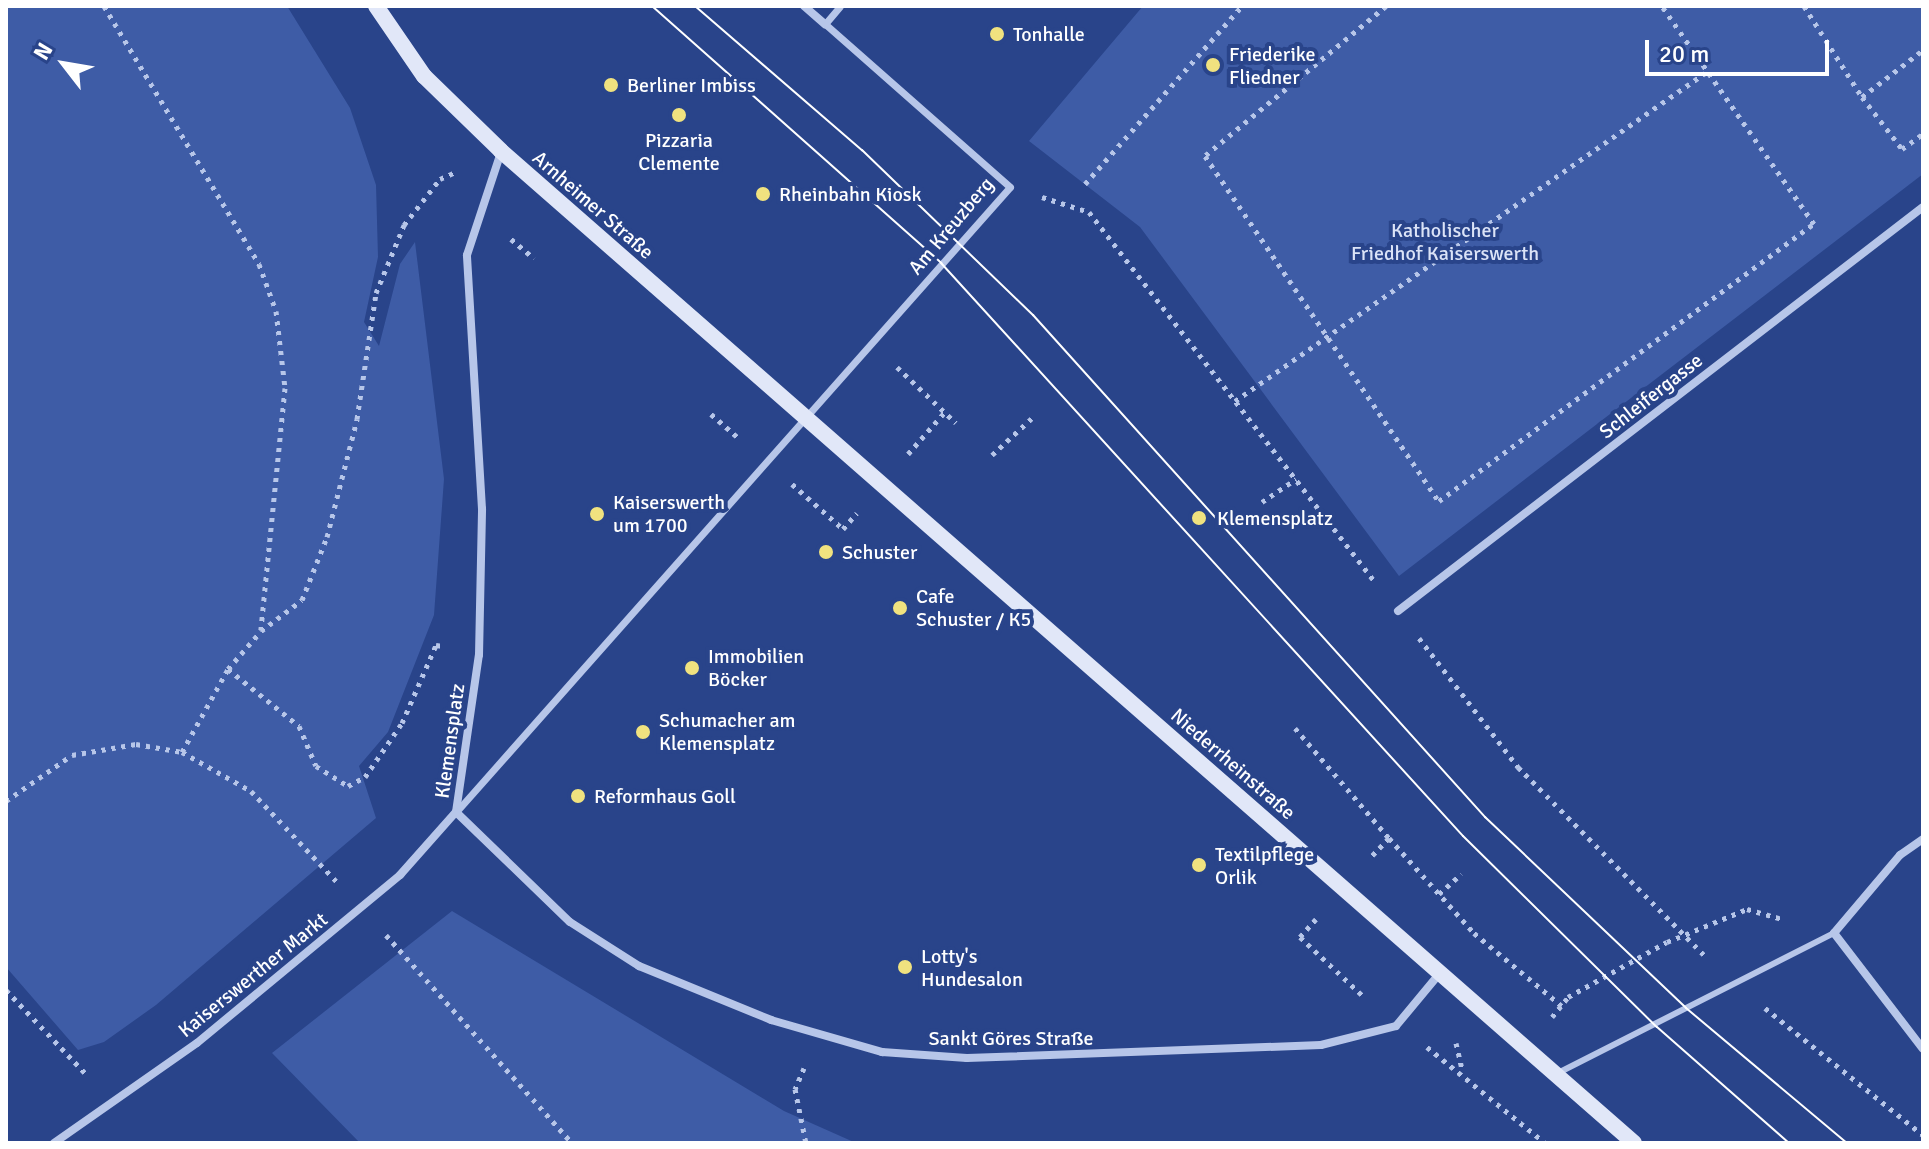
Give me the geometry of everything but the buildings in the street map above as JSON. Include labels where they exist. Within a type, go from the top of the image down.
[{"type":"main road","name":"Arnheimer Straße","points":[[376,6],[424,76],[501,151],[805,414]]},
{"type":"main road","name":"Niederrheinstraße","points":[[805,414],[1634,1143]]},
{"type":"street","points":[[804,6],[825,24],[840,6]]},
{"type":"street","name":"Am Kreuzberg","points":[[805,414],[1010,187],[825,24]]},
{"type":"street","name":"Klemensplatz","points":[[456,812],[479,655],[482,524],[467,255],[501,151]]},
{"type":"street","name":"Schleifergasse","points":[[1398,611],[1923,207]]},
{"type":"street","name":"Klemensplatz","points":[[456,812],[805,414]]},
{"type":"street","name":"Kaiserswerther Markt","points":[[54,1143],[115,1104],[400,875],[456,812]]},
{"type":"street","name":"Sankt Göres Straße","points":[[456,812],[570,922],[639,966],[818,1034],[882,1052],[967,1058],[1321,1045],[1396,1026],[1440,973]]},
{"type":"street","points":[[1923,839],[1900,855],[1834,933],[1923,1049]]},
{"type":"lane","points":[[1556,1074],[1657,1027],[1732,980],[1834,933]]},
{"type":"path","points":[[104,6],[259,264],[276,311],[285,388],[261,631]]},
{"type":"path","points":[[1085,184],[1242,6]]},
{"type":"path","points":[[1386,6],[1205,156],[1324,340],[1439,501],[1814,224],[1705,73],[1662,6]]},
{"type":"path","points":[[1804,6],[1862,97],[1902,149],[1923,134]]},
{"type":"path","points":[[1862,97],[1923,50]]},
{"type":"path","points":[[1235,401],[1705,73]]},
{"type":"path","points":[[182,752],[228,669],[261,631],[302,600],[327,537],[376,293],[404,225],[440,179],[501,151]]},
{"type":"path","points":[[1010,187],[1089,212],[1518,767],[1681,936],[1923,1135]]},
{"type":"path","points":[[870,341],[956,423]]},
{"type":"path","points":[[992,455],[1032,418]]},
{"type":"path","points":[[1262,502],[1296,479]]},
{"type":"path","points":[[228,669],[299,726],[316,766],[348,786],[365,777],[402,723],[421,678]]},
{"type":"path","points":[[6,801],[72,755],[136,744],[182,752],[251,791],[345,891]]},
{"type":"path","points":[[1389,838],[1439,894],[1562,1006]]},
{"type":"path","points":[[1439,894],[1461,874]]},
{"type":"path","points":[[1527,1047],[1562,1006],[1681,936],[1747,909],[1834,933]]},
{"type":"path","points":[[377,925],[572,1143]]},
{"type":"path","points":[[6,990],[115,1104]]},
{"type":"path","points":[[806,1143],[795,1089],[818,1034]]},
{"type":"path","points":[[1462,1069],[1545,1143]]},
{"type":"green space","points":[[6,6],[287,6],[350,108],[376,185],[378,257],[364,322],[379,346],[400,264],[415,242],[444,479],[434,615],[388,732],[359,766],[376,818],[156,1005],[104,1042],[78,1050],[6,967]]},
{"type":"green space","name":"Katholischer Friedhof Kaiserswerth","points":[[1143,6],[1923,6],[1923,174],[1399,576],[1140,227],[1029,141]]},
{"type":"green space","points":[[452,911],[784,1111],[856,1143],[360,1143],[272,1053]]},
{"type":"tram line","points":[[652,6],[941,263],[1463,836],[1657,1027],[1789,1143]]},
{"type":"tram line","points":[[695,6],[862,150],[1033,315],[1485,817],[1686,1008],[1847,1143]]},
{"type":"place","name":"Tonhalle","points":[[997,34]]},
{"type":"place","name":"Friederike Fliedner","points":[[1213,65]]},
{"type":"place","name":"Berliner Imbiss","points":[[611,85]]},
{"type":"place","name":"Pizzaria Clemente","points":[[679,115]]},
{"type":"place","name":"Rheinbahn Kiosk","points":[[763,194]]},
{"type":"place","name":"Kaiserswerth um 1700","points":[[597,514]]},
{"type":"place","name":"Klemensplatz","points":[[1199,518]]},
{"type":"place","name":"Schuster","points":[[826,552]]},
{"type":"place","name":"Cafe Schuster / K5","points":[[900,608]]},
{"type":"place","name":"Immobilien Böcker","points":[[692,668]]},
{"type":"place","name":"Schumacher am Klemensplatz","points":[[643,732]]},
{"type":"place","name":"Reformhaus Goll","points":[[578,796]]},
{"type":"place","name":"Textilpflege Orlik","points":[[1199,865]]},
{"type":"place","name":"Lotty's Hundesalon","points":[[905,967]]}]
